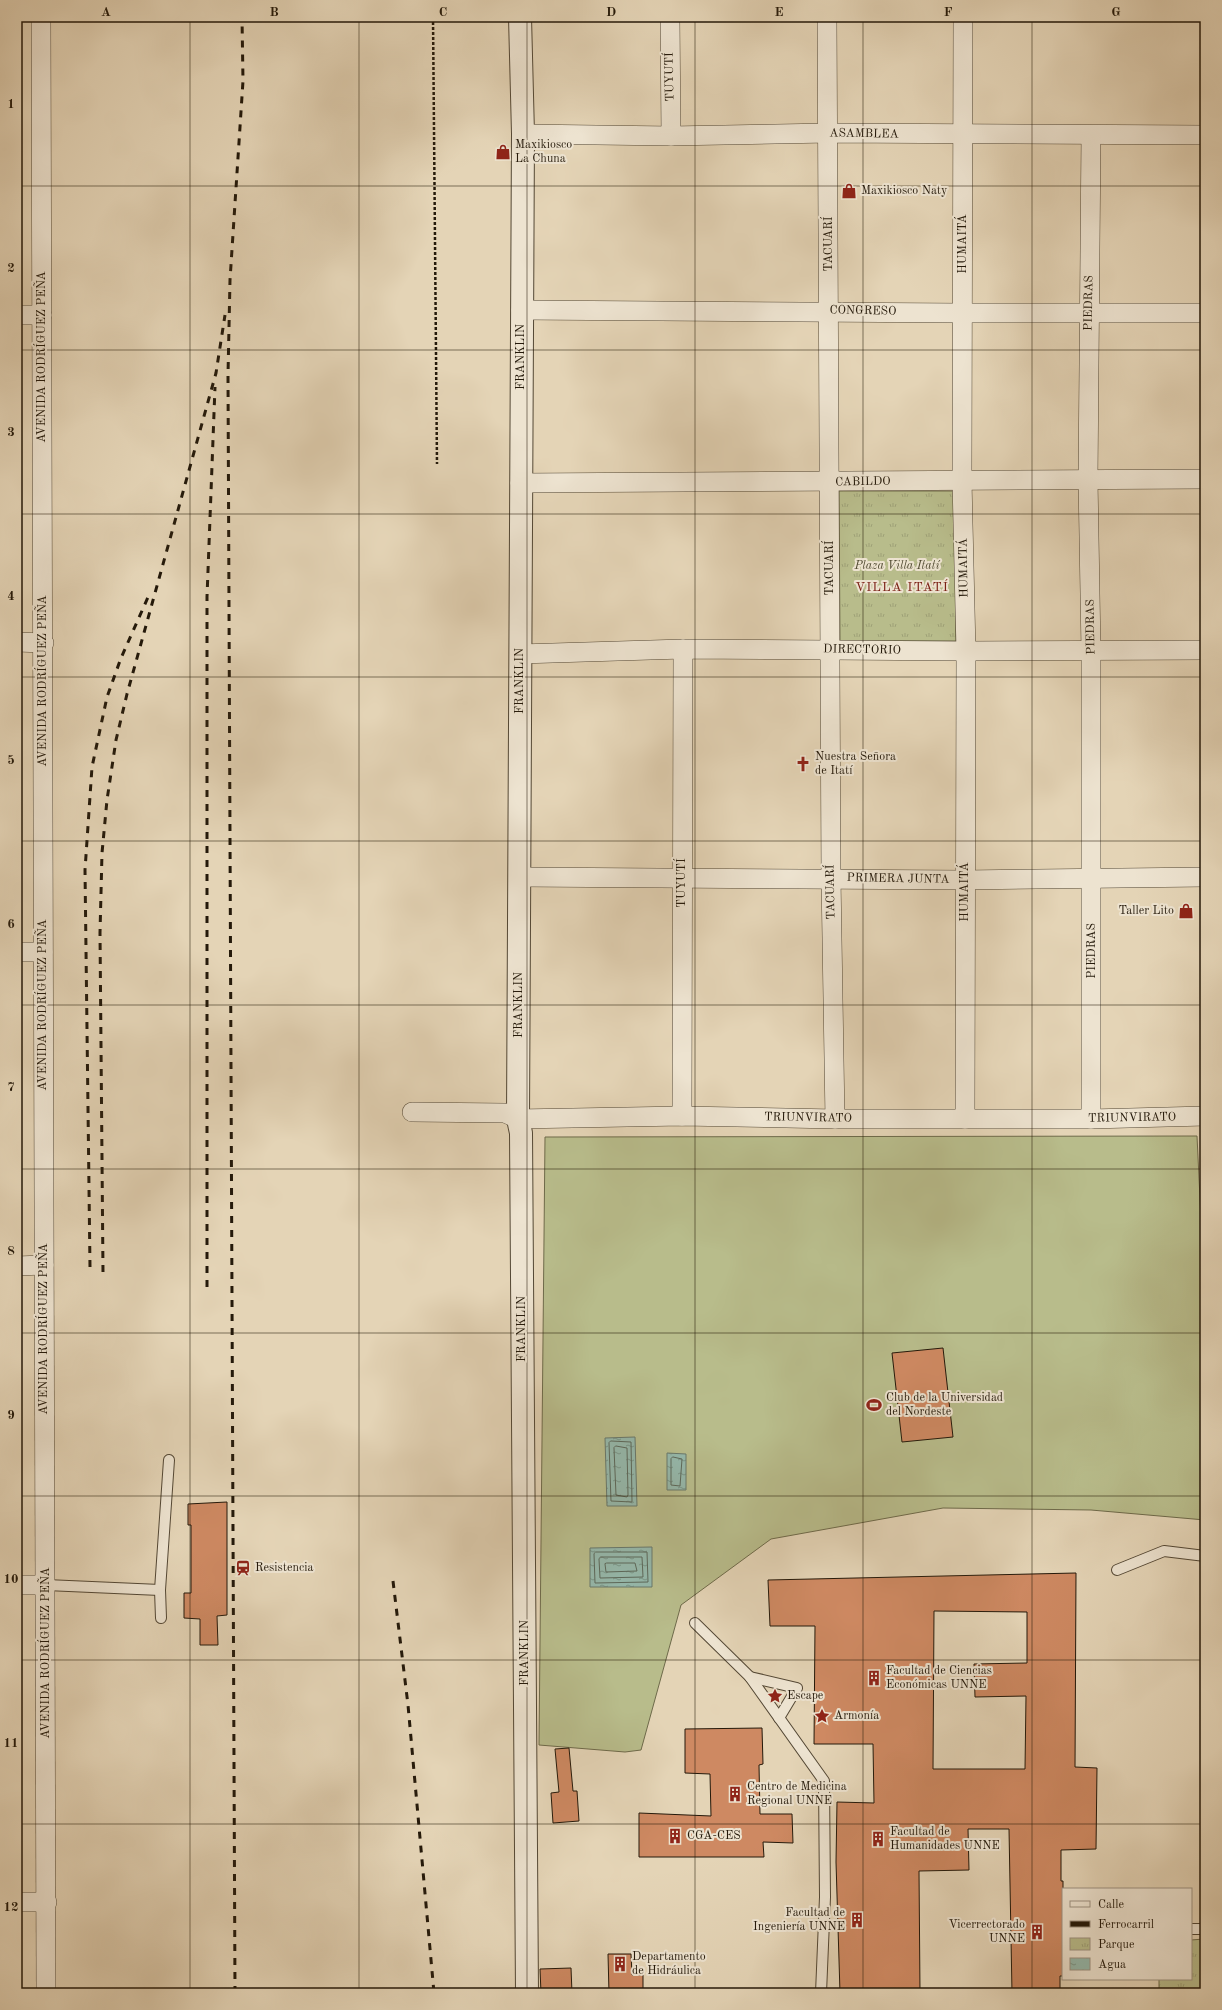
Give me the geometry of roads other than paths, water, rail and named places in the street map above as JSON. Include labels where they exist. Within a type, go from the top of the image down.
[{"type":"street","name":"AVENIDA RODRÍGUEZ PEÑA","points":[[41,17],[44,643],[43,952],[47,1902],[46,1993]]},
{"type":"street","name":"FRANKLIN","points":[[520,17],[523,134],[520,483],[520,877],[518,1119],[521,1141],[527,1993]]},
{"type":"street","name":"TUYUTÍ","points":[[670,17],[671,136]]},
{"type":"street","name":"TACUARÍ","points":[[827,17],[829,133],[831,878],[835,1119]]},
{"type":"street","name":"HUMAITÁ","points":[[963,17],[964,313],[962,481],[966,651],[965,1119]]},
{"type":"street","name":"ASAMBLEA","points":[[523,134],[671,136],[829,133],[963,135],[1205,134]]},
{"type":"street","name":"PIEDRAS","points":[[1091,135],[1088,480],[1091,650],[1091,1119]]},
{"type":"street","name":"CONGRESO","points":[[521,310],[1205,313]]},
{"type":"street","points":[[17,315],[42,315]]},
{"type":"street","name":"CABILDO","points":[[520,483],[1205,479]]},
{"type":"street","points":[[17,642],[44,643]]},
{"type":"street","name":"TUYUTÍ","points":[[682,1116],[683,650]]},
{"type":"street","name":"DIRECTORIO","points":[[520,654],[683,650],[1205,650]]},
{"type":"street","name":"PRIMERA JUNTA","points":[[520,877],[965,880],[1092,877],[1205,877]]},
{"type":"street","points":[[17,952],[43,952]]},
{"type":"street","name":"TRIUNVIRATO","points":[[412,1112],[505,1114],[518,1119],[682,1116],[835,1119],[1091,1119],[1205,1116]]},
{"type":"street","points":[[17,1266],[44,1265]]},
{"type":"street","points":[[17,1585],[46,1585]]},
{"type":"street","points":[[17,1902],[47,1902]]},
{"type":"lane","points":[[161,1618],[160,1590],[169,1460]]},
{"type":"lane","points":[[1117,1570],[1164,1551],[1205,1556]]},
{"type":"lane","points":[[46,1585],[160,1590]]},
{"type":"lane","points":[[695,1623],[750,1676],[824,1781],[825,1897],[821,1993]]},
{"type":"lane","points":[[750,1676],[797,1688],[779,1718]]},
{"type":"lane","points":[[1192,1930],[1205,1929]]},
{"type":"water","points":[[635,1437],[637,1506],[607,1506],[605,1438]]},
{"type":"water","points":[[667,1453],[686,1454],[686,1490],[667,1490]]},
{"type":"water","points":[[652,1547],[652,1587],[590,1587],[590,1548]]},
{"type":"railway","points":[[235,1993],[228,375],[230,280],[243,81],[242,17]]},
{"type":"railway","points":[[103,1272],[100,933],[102,853],[107,800],[116,740],[127,694],[216,373],[225,315]]},
{"type":"railway","points":[[207,1287],[207,597],[215,387]]},
{"type":"railway","points":[[90,1267],[85,870],[92,767],[107,697],[121,658],[149,595]]},
{"type":"railway","points":[[393,1581],[408,1705],[434,1993]]},
{"type":"place","name":"Maxikiosco La Chuna","points":[[503,152]]},
{"type":"place","name":"Maxikiosco Naty","points":[[849,191]]},
{"type":"place","name":"Nuestra Señora de Itatí","points":[[803,764]]},
{"type":"place","name":"Taller Lito","points":[[1186,911]]},
{"type":"place","name":"Club de la Universidad del Nordeste","points":[[874,1405]]},
{"type":"place","name":"Resistencia","points":[[243,1568]]},
{"type":"place","name":"Facultad de Ciencias Económicas UNNE","points":[[874,1678]]},
{"type":"place","name":"Escape","points":[[775,1696]]},
{"type":"place","name":"Armonía","points":[[822,1716]]},
{"type":"place","name":"Centro de Medicina Regional UNNE","points":[[735,1794]]},
{"type":"place","name":"CGA-CES","points":[[675,1836]]},
{"type":"place","name":"Facultad de Humanidades UNNE","points":[[878,1839]]},
{"type":"place","name":"Facultad de Ingeniería UNNE","points":[[857,1920]]},
{"type":"place","name":"Vicerrectorado UNNE","points":[[1037,1932]]},
{"type":"place","name":"Departamento de Hidráulica","points":[[620,1964]]},
{"type":"district","name":"VILLA ITATÍ","points":[[902,587]]},
{"type":"park label","name":"Plaza Villa Itatí","points":[[897,566]]}]
